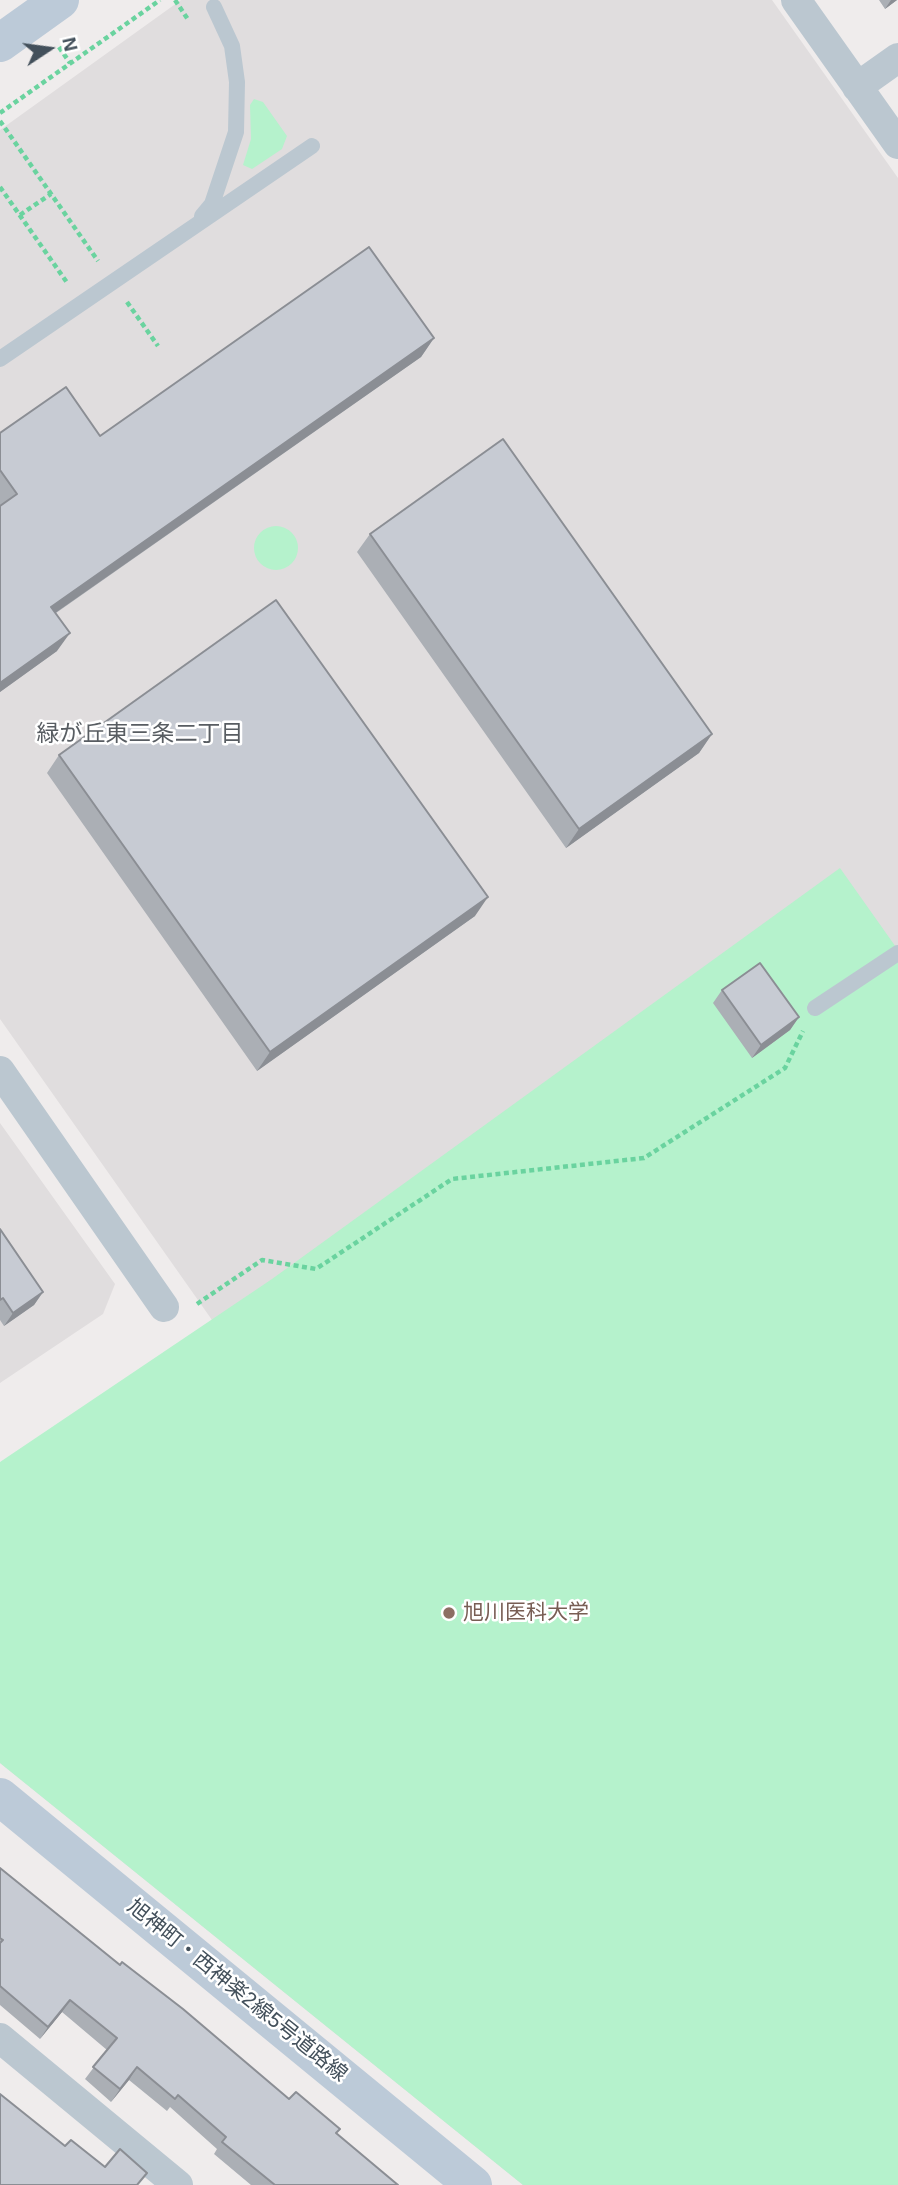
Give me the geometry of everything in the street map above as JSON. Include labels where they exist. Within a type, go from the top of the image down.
[{"type":"street","points":[[1,40],[60,0]]},
{"type":"street","points":[[796,0],[898,144]]},
{"type":"street","points":[[857,87],[898,58]]},
{"type":"street","points":[[0,1071],[163,1307]]},
{"type":"street","name":"旭神町・西神楽2線5号道路線","points":[[0,1797],[473,2185]]},
{"type":"street","points":[[0,2038],[178,2185]]},
{"type":"lane","points":[[190,230],[212,204],[236,132],[237,82],[232,46],[214,7]]},
{"type":"lane","points":[[0,359],[312,146]]},
{"type":"lane","points":[[815,1008],[898,953]]},
{"type":"path","points":[[0,113],[160,0]]},
{"type":"path","points":[[175,0],[196,32]]},
{"type":"path","points":[[0,121],[100,264],[90,271]]},
{"type":"path","points":[[0,187],[69,285]]},
{"type":"path","points":[[20,215],[51,194]]},
{"type":"path","points":[[59,292],[79,278]]},
{"type":"path","points":[[114,283],[158,346]]},
{"type":"path","points":[[163,1307],[193,1307],[262,1260],[316,1269],[452,1179],[644,1158],[785,1068],[815,1008]]},
{"type":"shaded area","points":[[181,0],[772,0],[898,178],[898,2185],[523,2185],[0,1763],[212,1320],[0,1019],[0,130]]},
{"type":"shaded area","points":[[0,1123],[115,1284],[103,1314],[0,1383]]},
{"type":"green space","points":[[254,99],[263,102],[287,136],[282,149],[252,169],[243,165],[251,139],[250,105]]},
{"type":"green space","points":[[276,526],[285,527],[292,532],[297,539],[297,557],[292,564],[285,569],[276,570],[267,569],[260,564],[255,557],[254,548],[255,539],[260,532],[267,527]]},
{"type":"green space","name":"旭川医科大学","points":[[840,868],[898,950],[898,2185],[523,2185],[0,1763],[0,1462],[272,1279]]},
{"type":"building","points":[[369,247],[434,338],[51,607],[70,633],[0,683],[0,506],[17,494],[0,470],[0,433],[66,387],[100,436]]},
{"type":"building","points":[[503,439],[712,734],[579,829],[370,534]]},
{"type":"building","points":[[276,600],[488,897],[270,1052],[59,755]]},
{"type":"building","points":[[760,963],[799,1017],[761,1045],[722,990]]},
{"type":"building","points":[[0,1229],[43,1292],[13,1313],[3,1298],[0,1300]]},
{"type":"building","points":[[0,1868],[120,1965],[122,1962],[183,2009],[289,2099],[296,2092],[340,2129],[336,2133],[398,2185],[275,2185],[222,2142],[226,2137],[178,2095],[175,2099],[137,2067],[120,2089],[93,2067],[117,2038],[70,2000],[48,2027],[0,1986],[0,1943],[3,1940],[0,1938]]},
{"type":"building","points":[[0,2094],[65,2146],[71,2140],[105,2167],[120,2149],[147,2173],[137,2185],[0,2185]]},
{"type":"place","name":"旭川医科大学","points":[[449,1613]]},
{"type":"district","name":"緑が丘東三条二丁目","points":[[140,735]]}]
